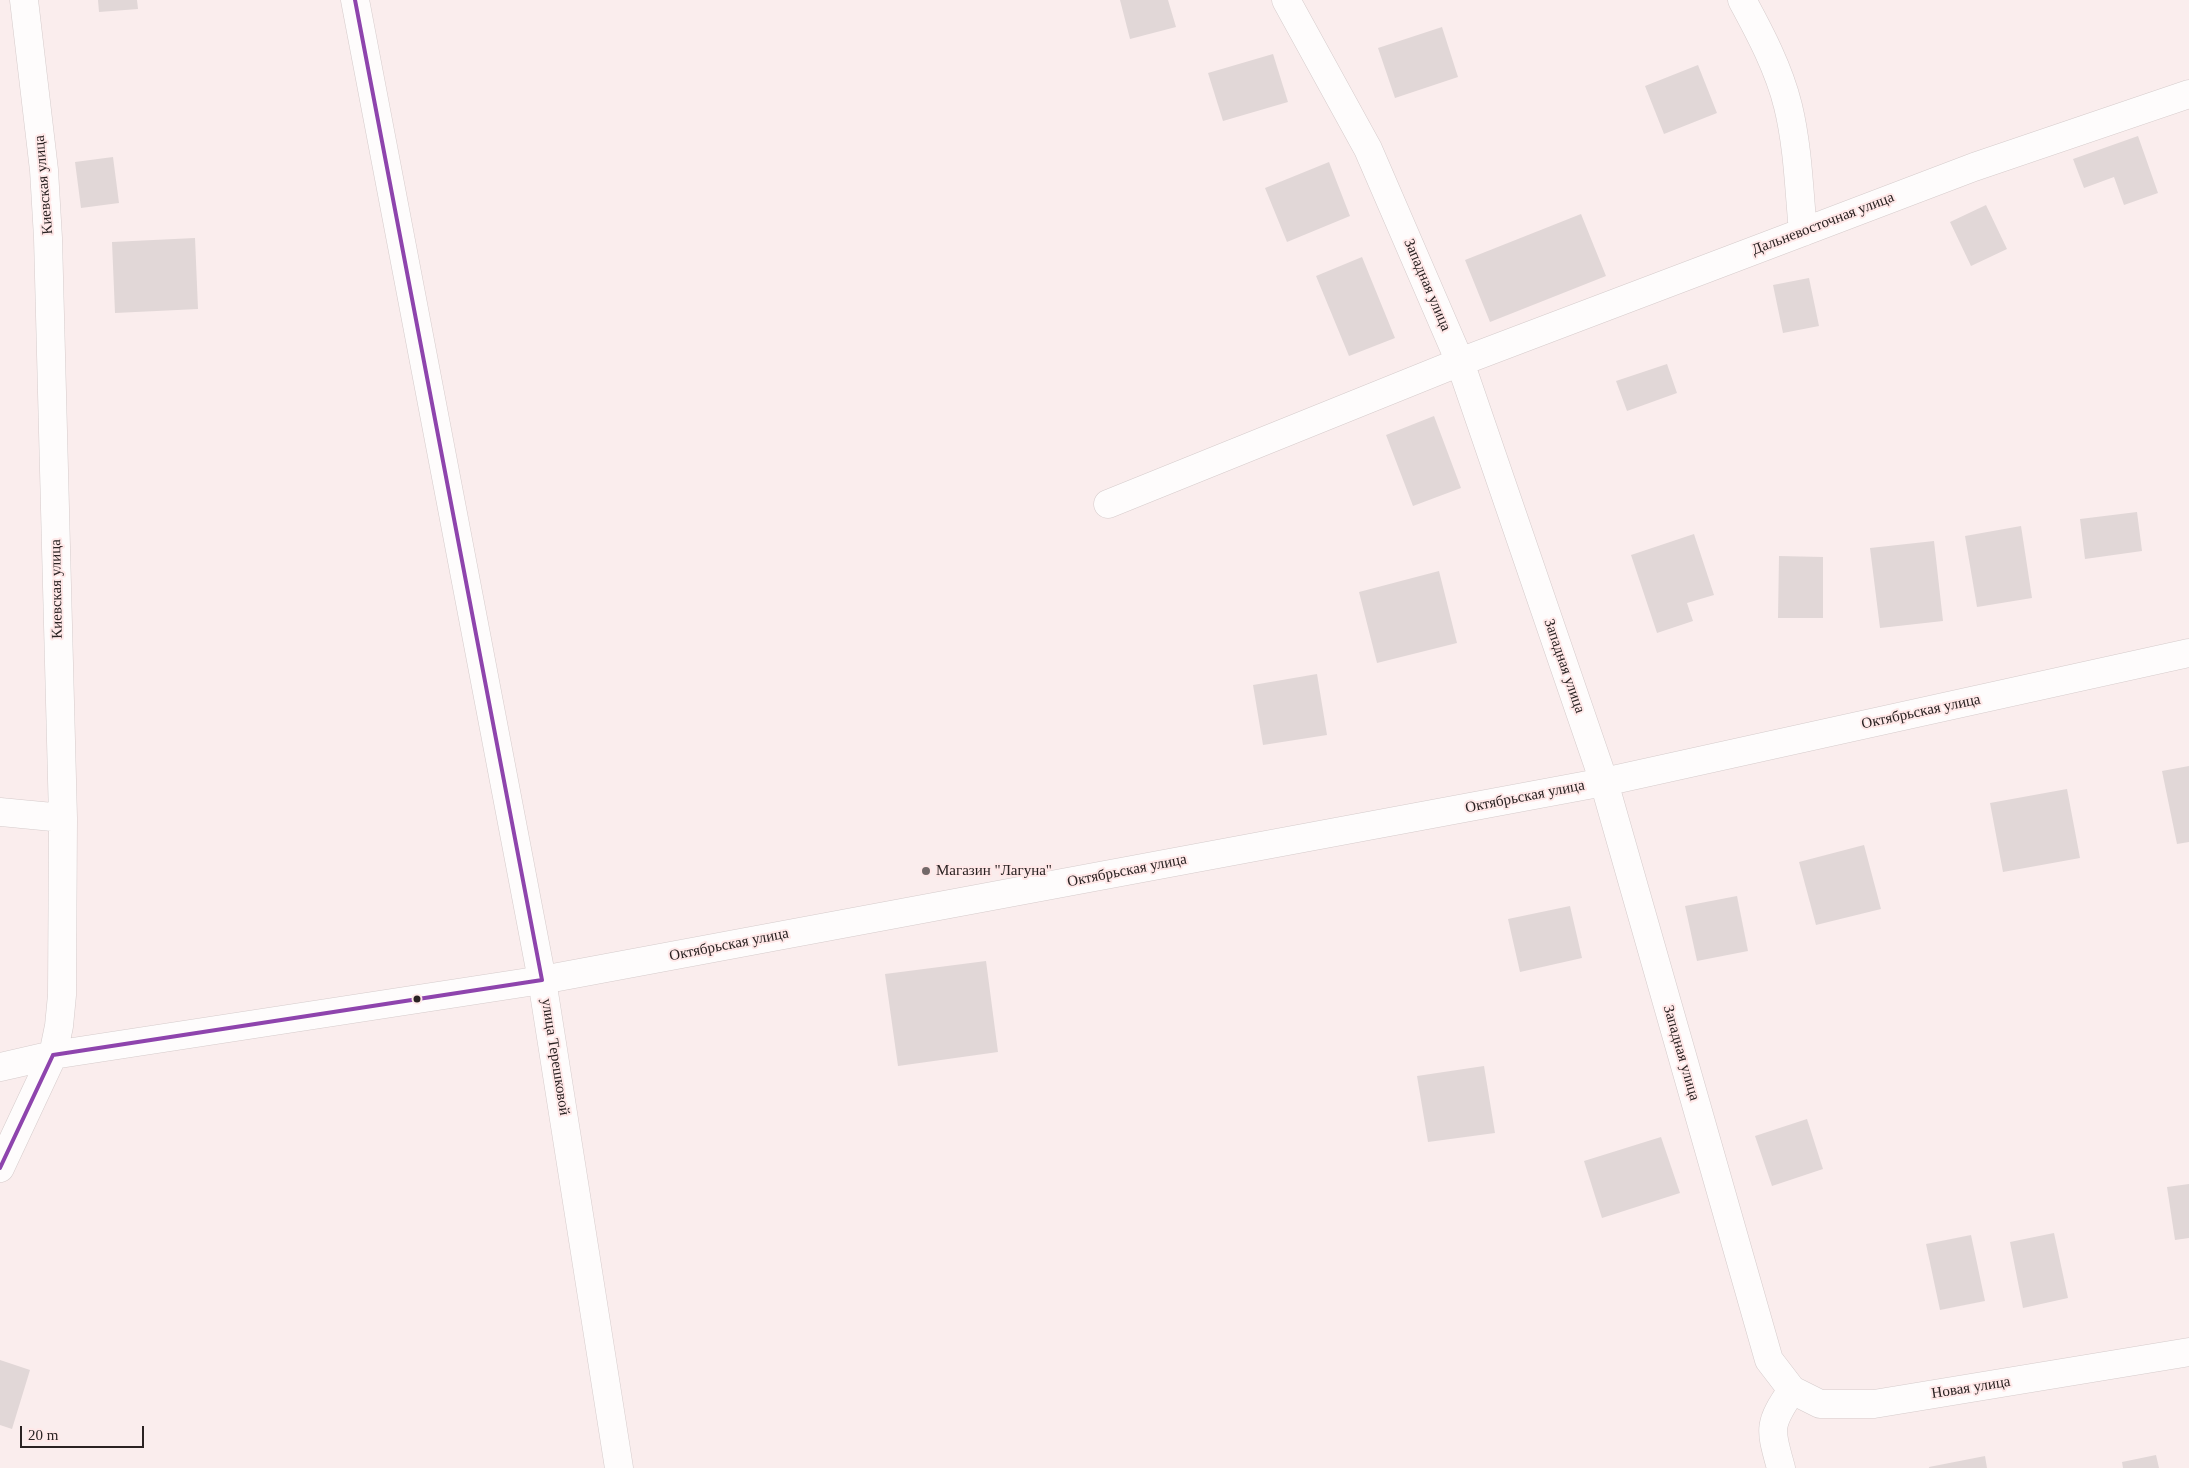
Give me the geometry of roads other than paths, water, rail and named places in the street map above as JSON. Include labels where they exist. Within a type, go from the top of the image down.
[{"type":"street","name":"Киевская улица","points":[[0,1168],[53,1055],[59,1026],[62,995],[63,818],[48,238],[44,170],[24,0]]},
{"type":"street","name":"улица Терешковой","points":[[356,0],[542,980],[619,1468]]},
{"type":"street","name":"Западная улица","points":[[1286,0],[1368,149],[1460,362],[1604,782],[1769,1360]]},
{"type":"street","points":[[1742,0],[1763,37],[1788,104],[1797,159],[1803,232]]},
{"type":"street","name":"Дальневосточная улица","points":[[1108,504],[1460,362],[1974,167],[2189,94]]},
{"type":"street","name":"Октябрьская улица","points":[[0,1067],[53,1055],[542,980],[1604,782],[2189,653]]},
{"type":"street","points":[[0,812],[63,818]]},
{"type":"street","name":"Новая улица","points":[[1769,1360],[1792,1390],[1820,1404],[1874,1404],[2189,1352]]},
{"type":"street","points":[[1781,1468],[1771,1427],[1777,1412],[1792,1390]]},
{"type":"place","name":"Магазин \"Лагуна\"","points":[[926,871]]}]
